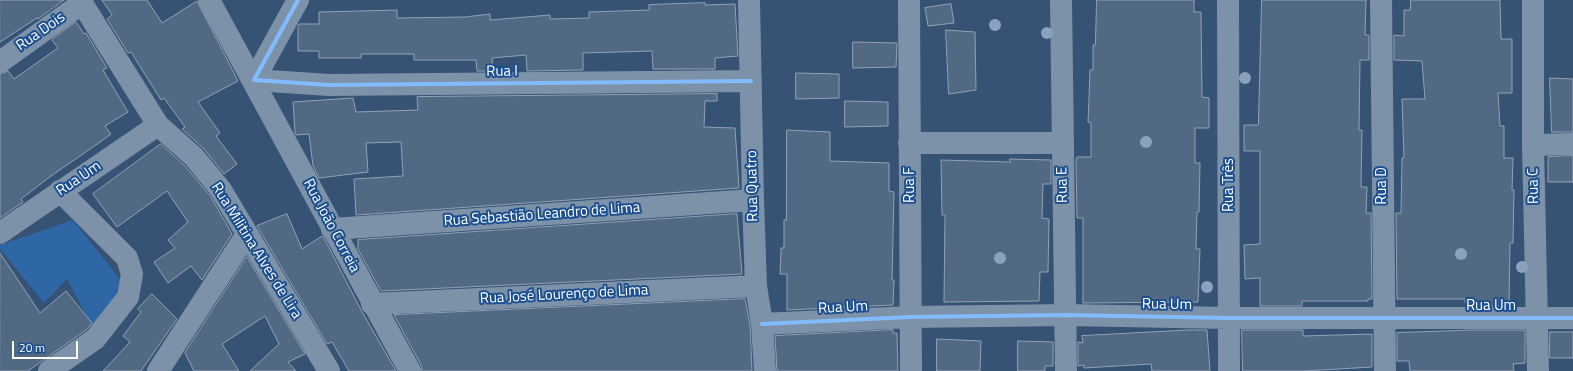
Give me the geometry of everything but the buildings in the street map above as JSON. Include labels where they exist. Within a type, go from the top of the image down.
[{"type":"street","name":"Rua João Correia","points":[[209,0],[254,80],[372,304],[410,371]]},
{"type":"street","points":[[254,80],[298,0]]},
{"type":"street","name":"Rua Quatro","points":[[749,0],[756,286],[762,324],[764,371]]},
{"type":"street","name":"Rua F","points":[[909,0],[911,371]]},
{"type":"street","name":"Rua E","points":[[1061,0],[1066,371]]},
{"type":"street","name":"Rua Três","points":[[1228,0],[1229,371]]},
{"type":"street","name":"Rua D","points":[[1381,0],[1383,318],[1385,371]]},
{"type":"street","name":"Rua C","points":[[1532,0],[1533,145],[1538,371]]},
{"type":"street","name":"Rua Dois","points":[[0,62],[81,2]]},
{"type":"street","name":"Rua Militina Alves de Lira","points":[[81,2],[158,124],[194,157],[217,185],[324,368]]},
{"type":"street","name":"Rua I","points":[[254,80],[329,85],[751,81]]},
{"type":"street","name":"Rua Um","points":[[0,233],[158,124]]},
{"type":"street","points":[[909,144],[1063,143]]},
{"type":"street","points":[[1533,145],[1573,144]]},
{"type":"street","points":[[49,371],[73,365],[128,297],[132,274],[127,258],[60,191]]},
{"type":"street","name":"Rua Sebastião Leandro de Lima","points":[[332,229],[753,200]]},
{"type":"street","points":[[158,371],[247,234]]},
{"type":"street","name":"Rua José Lourenço de Lima","points":[[372,304],[756,286]]},
{"type":"street","name":"Rua Um","points":[[762,324],[910,317],[1066,315],[1229,318],[1573,318]]},
{"type":"shaded area","points":[[73,220],[122,282],[109,306],[92,327],[67,279],[44,303],[0,249],[0,245]]},
{"type":"cycle path","points":[[298,0],[254,80],[329,85],[751,81]]},
{"type":"cycle path","points":[[762,324],[910,317],[1066,315],[1229,318],[1573,318]]}]
